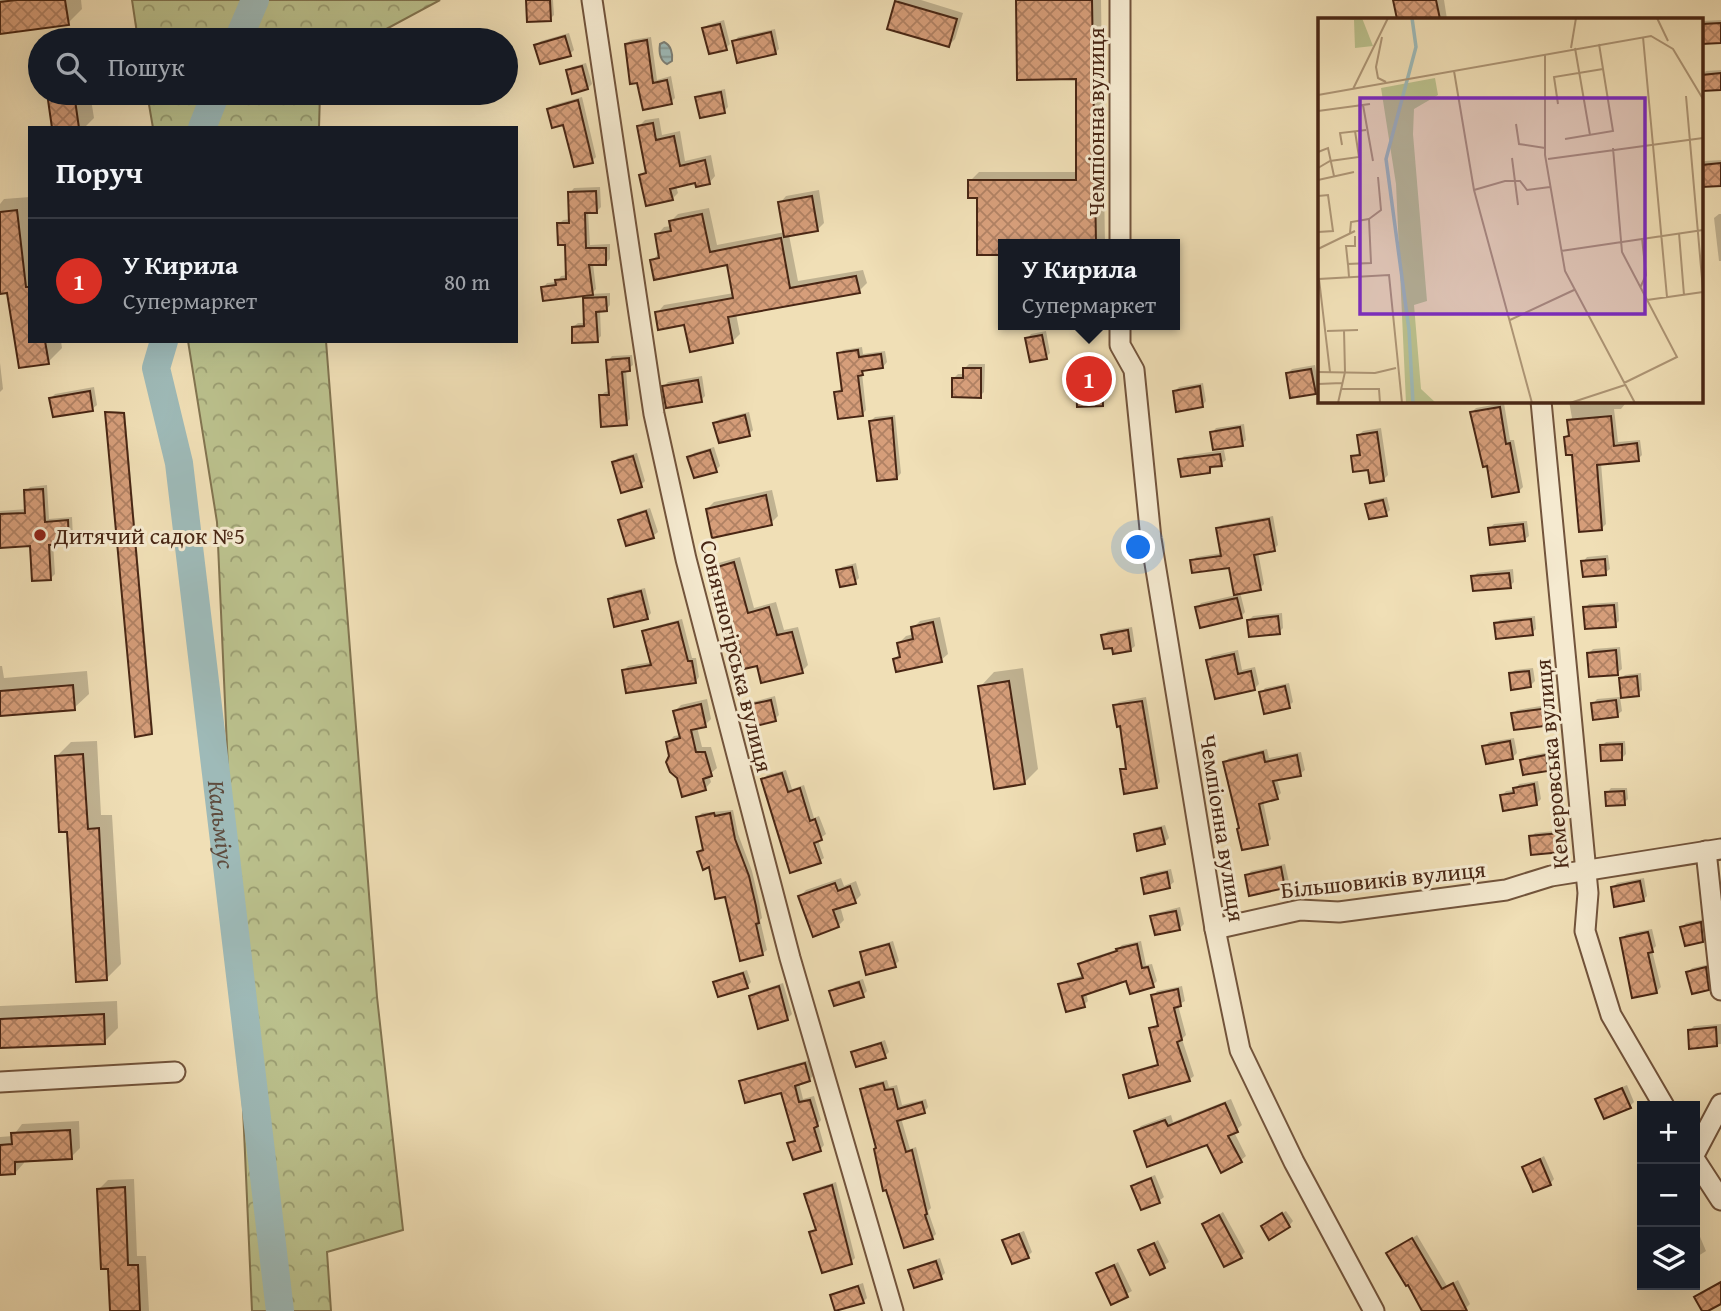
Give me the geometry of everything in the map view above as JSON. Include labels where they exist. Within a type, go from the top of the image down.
[{"type":"street","name":"Сонячногірська вулиця","points":[[592,0],[654,414],[686,559],[790,958],[893,1311]]},
{"type":"street","name":"Чемпіонна вулиця","points":[[1120,0],[1120,239]]},
{"type":"street","name":"Чемпіонна вулиця","points":[[1120,330],[1120,345],[1134,370],[1151,539],[1215,929],[1240,1050],[1294,1162],[1374,1311]]},
{"type":"street","name":"Кемеровська вулиця","points":[[1541,402],[1588,893],[1584,931],[1611,1015],[1661,1101]]},
{"type":"street","name":"Більшовиків вулиця","points":[[1215,929],[1300,910],[1339,912],[1506,890],[1551,876],[1714,850]]},
{"type":"street","points":[[1714,850],[1721,990]]},
{"type":"street","points":[[0,1082],[176,1072]]},
{"type":"street","points":[[1700,1144],[1721,1104]]},
{"type":"street","points":[[1698,1164],[1721,1200]]},
{"type":"green space","points":[[132,0],[440,0],[388,28],[136,28]]},
{"type":"green space","points":[[149,105],[320,105],[319,126],[153,126]]},
{"type":"green space","points":[[188,343],[326,343],[377,997],[403,1230],[327,1252],[331,1311],[252,1311],[217,522]]},
{"type":"water","points":[[664,42],[670,47],[672,55],[672,61],[667,64],[662,60],[660,52],[660,44]]},
{"type":"building","points":[[65,0],[69,25],[28,28],[28,30],[0,34],[0,2]]},
{"type":"building","points":[[526,0],[550,0],[551,21],[527,22]]},
{"type":"building","points":[[1016,0],[1092,0],[1096,239],[998,239],[998,255],[977,255],[977,198],[968,198],[968,180],[1076,180],[1076,79],[1017,80]]},
{"type":"building","points":[[1393,0],[1436,0],[1440,18],[1397,18]]},
{"type":"building","points":[[895,1],[957,19],[949,47],[887,29]]},
{"type":"building","points":[[1721,23],[1721,43],[1704,44],[1704,24]]},
{"type":"building","points":[[720,24],[727,50],[709,54],[702,28]]},
{"type":"building","points":[[771,32],[776,54],[737,63],[732,41]]},
{"type":"building","points":[[565,36],[571,56],[540,64],[534,45]]},
{"type":"building","points":[[647,40],[653,83],[667,80],[672,104],[643,110],[637,83],[630,84],[625,44]]},
{"type":"building","points":[[582,66],[588,89],[572,94],[566,70]]},
{"type":"building","points":[[1721,73],[1721,90],[1704,91],[1704,75]]},
{"type":"building","points":[[721,92],[725,113],[700,118],[695,97]]},
{"type":"building","points":[[578,100],[593,163],[574,167],[563,125],[552,128],[547,109]]},
{"type":"building","points":[[49,105],[76,105],[79,126],[52,126]]},
{"type":"building","points":[[653,123],[656,140],[674,136],[680,166],[705,160],[710,184],[696,187],[695,183],[670,189],[673,200],[646,206],[639,175],[646,173],[637,126]]},
{"type":"building","points":[[1721,163],[1721,186],[1704,187],[1704,165]]},
{"type":"building","points":[[596,191],[597,213],[585,213],[586,248],[606,248],[606,265],[589,265],[593,295],[543,301],[541,287],[556,285],[555,280],[566,279],[565,245],[558,245],[557,223],[569,223],[568,192]]},
{"type":"building","points":[[812,196],[818,231],[784,237],[778,202]]},
{"type":"building","points":[[17,210],[28,287],[28,343],[45,343],[49,364],[19,368],[7,293],[0,294],[0,212]]},
{"type":"building","points":[[702,214],[710,252],[781,238],[790,288],[856,276],[860,293],[728,317],[733,343],[690,352],[684,325],[658,330],[655,312],[733,298],[727,265],[654,280],[650,260],[659,258],[655,234],[671,231],[669,221]]},
{"type":"building","points":[[606,297],[607,311],[596,312],[598,342],[572,343],[572,327],[584,326],[583,298]]},
{"type":"building","points":[[1042,335],[1047,359],[1030,362],[1025,338]]},
{"type":"building","points":[[858,350],[859,357],[881,354],[883,368],[862,371],[863,375],[858,376],[863,416],[838,419],[834,392],[842,391],[837,353]]},
{"type":"building","points":[[629,358],[630,371],[622,372],[627,425],[601,427],[599,395],[609,395],[606,360]]},
{"type":"building","points":[[963,368],[981,368],[981,398],[952,397],[952,378],[963,378]]},
{"type":"building","points":[[1311,369],[1316,394],[1290,398],[1286,373]]},
{"type":"building","points":[[1102,373],[1103,406],[1077,407],[1076,374]]},
{"type":"building","points":[[698,380],[702,402],[666,408],[662,386]]},
{"type":"building","points":[[1200,386],[1203,407],[1176,412],[1173,391]]},
{"type":"building","points":[[90,391],[93,411],[53,417],[49,398]]},
{"type":"building","points":[[1500,407],[1506,444],[1510,443],[1519,492],[1492,497],[1487,466],[1483,467],[1470,412]]},
{"type":"building","points":[[105,412],[124,413],[152,734],[135,737]]},
{"type":"building","points":[[745,415],[750,436],[719,443],[713,423]]},
{"type":"building","points":[[1611,416],[1614,446],[1637,443],[1639,461],[1597,465],[1602,530],[1579,532],[1572,455],[1566,455],[1564,437],[1569,436],[1567,420]]},
{"type":"building","points":[[892,418],[897,479],[877,481],[869,421]]},
{"type":"building","points":[[1240,427],[1243,446],[1213,450],[1210,432]]},
{"type":"building","points":[[1377,432],[1384,481],[1370,483],[1368,470],[1353,472],[1351,456],[1360,455],[1357,435]]},
{"type":"building","points":[[710,450],[717,472],[694,478],[687,457]]},
{"type":"building","points":[[1220,454],[1222,466],[1210,467],[1210,473],[1181,477],[1178,459]]},
{"type":"building","points":[[633,456],[642,487],[621,493],[612,462]]},
{"type":"building","points":[[43,489],[45,522],[68,520],[69,544],[49,545],[51,580],[32,581],[30,546],[0,548],[0,514],[25,513],[24,490]]},
{"type":"building","points":[[766,495],[772,525],[712,538],[706,509]]},
{"type":"building","points":[[1383,500],[1387,516],[1369,519],[1365,504]]},
{"type":"building","points":[[646,511],[654,538],[626,546],[618,520]]},
{"type":"building","points":[[1269,519],[1275,551],[1254,555],[1261,590],[1234,595],[1229,568],[1192,573],[1190,560],[1221,556],[1216,528]]},
{"type":"building","points":[[1523,524],[1525,541],[1490,545],[1488,528]]},
{"type":"building","points":[[1605,559],[1606,575],[1583,577],[1581,561]]},
{"type":"building","points":[[734,562],[748,613],[769,607],[777,635],[792,632],[803,673],[761,683],[757,666],[744,669],[738,643],[727,646],[707,570]]},
{"type":"building","points":[[852,567],[856,584],[840,587],[836,570]]},
{"type":"building","points":[[1509,573],[1511,588],[1473,591],[1471,576]]},
{"type":"building","points":[[641,591],[648,619],[614,627],[608,599]]},
{"type":"building","points":[[1237,598],[1242,618],[1200,628],[1195,607]]},
{"type":"building","points":[[1614,605],[1616,627],[1585,629],[1583,607]]},
{"type":"building","points":[[1278,616],[1280,634],[1249,637],[1247,620]]},
{"type":"building","points":[[1531,619],[1533,635],[1496,639],[1494,623]]},
{"type":"building","points":[[678,622],[688,661],[692,661],[696,683],[626,693],[622,670],[651,665],[642,631]]},
{"type":"building","points":[[933,622],[942,662],[896,672],[893,659],[900,657],[897,643],[913,639],[911,627]]},
{"type":"building","points":[[1128,630],[1131,651],[1113,654],[1112,648],[1104,649],[1101,635]]},
{"type":"building","points":[[1616,650],[1618,675],[1589,677],[1587,653]]},
{"type":"building","points":[[1234,654],[1238,674],[1251,671],[1255,690],[1215,699],[1206,660]]},
{"type":"building","points":[[1529,671],[1531,687],[1511,690],[1509,673]]},
{"type":"building","points":[[1637,676],[1639,696],[1621,698],[1619,678]]},
{"type":"building","points":[[1009,681],[1025,784],[994,789],[978,686]]},
{"type":"building","points":[[73,685],[75,710],[0,716],[0,691]]},
{"type":"building","points":[[1285,686],[1290,708],[1264,714],[1259,692]]},
{"type":"building","points":[[771,700],[776,721],[748,728],[743,706]]},
{"type":"building","points":[[1616,700],[1618,717],[1593,720],[1591,703]]},
{"type":"building","points":[[1142,701],[1157,788],[1124,794],[1120,769],[1126,769],[1120,726],[1117,727],[1113,705]]},
{"type":"building","points":[[701,704],[706,727],[691,730],[696,752],[705,752],[712,776],[703,779],[706,790],[682,797],[677,778],[670,772],[666,762],[669,756],[666,742],[680,738],[673,711]]},
{"type":"building","points":[[1549,708],[1552,725],[1514,730],[1511,713]]},
{"type":"building","points":[[1510,741],[1513,759],[1486,764],[1482,746]]},
{"type":"building","points":[[1622,744],[1622,760],[1601,761],[1600,745]]},
{"type":"building","points":[[1263,752],[1265,762],[1297,755],[1301,776],[1273,781],[1278,799],[1259,804],[1268,845],[1242,850],[1223,762]]},
{"type":"building","points":[[83,754],[88,829],[99,828],[107,980],[76,982],[67,832],[59,832],[55,756]]},
{"type":"building","points":[[1546,755],[1548,771],[1523,775],[1520,760]]},
{"type":"building","points":[[782,773],[788,792],[800,788],[810,821],[815,819],[822,840],[814,843],[821,863],[790,873],[761,779]]},
{"type":"building","points":[[1534,784],[1537,805],[1503,811],[1500,795],[1514,793],[1513,788]]},
{"type":"building","points":[[1624,791],[1625,805],[1606,806],[1605,792]]},
{"type":"building","points":[[714,813],[715,816],[730,813],[735,839],[749,876],[759,923],[756,924],[763,955],[740,961],[725,897],[715,899],[709,867],[703,870],[697,852],[703,850],[696,817]]},
{"type":"building","points":[[1161,828],[1165,844],[1137,851],[1134,834]]},
{"type":"building","points":[[1560,833],[1562,852],[1531,855],[1529,836]]},
{"type":"building","points":[[1281,867],[1285,888],[1249,896],[1245,875]]},
{"type":"building","points":[[1167,872],[1170,888],[1144,894],[1141,878]]},
{"type":"building","points":[[1640,881],[1644,901],[1614,907],[1611,887]]},
{"type":"building","points":[[835,883],[838,891],[850,886],[856,903],[833,910],[839,927],[813,937],[798,896]]},
{"type":"building","points":[[1176,911],[1180,930],[1155,935],[1150,916]]},
{"type":"building","points":[[1701,922],[1703,942],[1685,946],[1680,927]]},
{"type":"building","points":[[1648,932],[1653,952],[1648,953],[1657,993],[1632,998],[1620,938]]},
{"type":"building","points":[[889,944],[896,967],[866,975],[860,952]]},
{"type":"building","points":[[1137,944],[1142,968],[1148,967],[1154,987],[1130,994],[1126,981],[1082,996],[1085,1007],[1066,1012],[1058,984],[1083,978],[1078,964]]},
{"type":"building","points":[[1706,967],[1709,990],[1692,994],[1686,972]]},
{"type":"building","points":[[743,973],[748,988],[718,997],[713,982]]},
{"type":"building","points":[[859,982],[864,997],[834,1006],[829,991]]},
{"type":"building","points":[[779,986],[788,1020],[758,1029],[749,996]]},
{"type":"building","points":[[1178,989],[1181,1006],[1174,1008],[1182,1040],[1177,1042],[1190,1081],[1129,1098],[1123,1075],[1158,1065],[1149,1028],[1158,1026],[1151,995]]},
{"type":"building","points":[[104,1014],[105,1044],[0,1048],[0,1019]]},
{"type":"building","points":[[1716,1027],[1717,1046],[1689,1049],[1688,1030]]},
{"type":"building","points":[[881,1043],[886,1058],[856,1067],[851,1052]]},
{"type":"building","points":[[805,1063],[810,1081],[795,1086],[799,1102],[810,1100],[818,1126],[814,1128],[821,1151],[793,1160],[787,1143],[795,1141],[781,1093],[745,1103],[739,1081]]},
{"type":"building","points":[[883,1083],[885,1090],[893,1089],[898,1109],[922,1102],[925,1113],[897,1121],[906,1152],[912,1150],[927,1214],[925,1215],[933,1239],[904,1248],[886,1190],[883,1191],[874,1149],[876,1148],[860,1089]]},
{"type":"building","points":[[1622,1088],[1631,1108],[1604,1119],[1595,1099]]},
{"type":"building","points":[[1225,1103],[1238,1132],[1228,1136],[1242,1162],[1221,1173],[1207,1145],[1147,1167],[1134,1131],[1165,1120],[1168,1126]]},
{"type":"building","points":[[70,1130],[72,1159],[15,1162],[15,1174],[0,1175],[0,1145],[12,1144],[11,1133]]},
{"type":"building","points":[[1540,1159],[1551,1185],[1533,1192],[1522,1167]]},
{"type":"building","points":[[1151,1178],[1160,1203],[1141,1210],[1131,1186]]},
{"type":"building","points":[[832,1185],[852,1264],[822,1273],[809,1232],[816,1230],[804,1194]]},
{"type":"building","points":[[125,1187],[128,1265],[138,1265],[140,1311],[110,1311],[108,1269],[101,1269],[97,1189]]},
{"type":"building","points":[[1282,1213],[1290,1227],[1269,1240],[1261,1226]]},
{"type":"building","points":[[1219,1215],[1242,1258],[1224,1267],[1202,1224]]},
{"type":"building","points":[[1019,1234],[1029,1258],[1012,1264],[1002,1240]]},
{"type":"building","points":[[1412,1238],[1442,1289],[1453,1283],[1467,1311],[1422,1311],[1386,1253]]},
{"type":"building","points":[[1154,1243],[1165,1268],[1150,1275],[1138,1250]]},
{"type":"building","points":[[936,1261],[942,1279],[914,1288],[908,1270]]},
{"type":"building","points":[[1114,1265],[1128,1297],[1111,1305],[1096,1273]]},
{"type":"building","points":[[1721,1282],[1721,1304],[1702,1311],[1694,1297]]},
{"type":"building","points":[[858,1286],[864,1303],[835,1311],[830,1295]]},
{"type":"waterway","name":"Кальміус","points":[[243,28],[255,0]]},
{"type":"waterway","name":"Кальміус","points":[[203,126],[211,105]]},
{"type":"waterway","name":"Кальміус","points":[[163,343],[156,368],[179,463],[280,1311]]},
{"type":"place","name":"У Кирила","points":[[1089,379]]},
{"type":"place","name":"Дитячий садок №5","points":[[40,535]]}]
